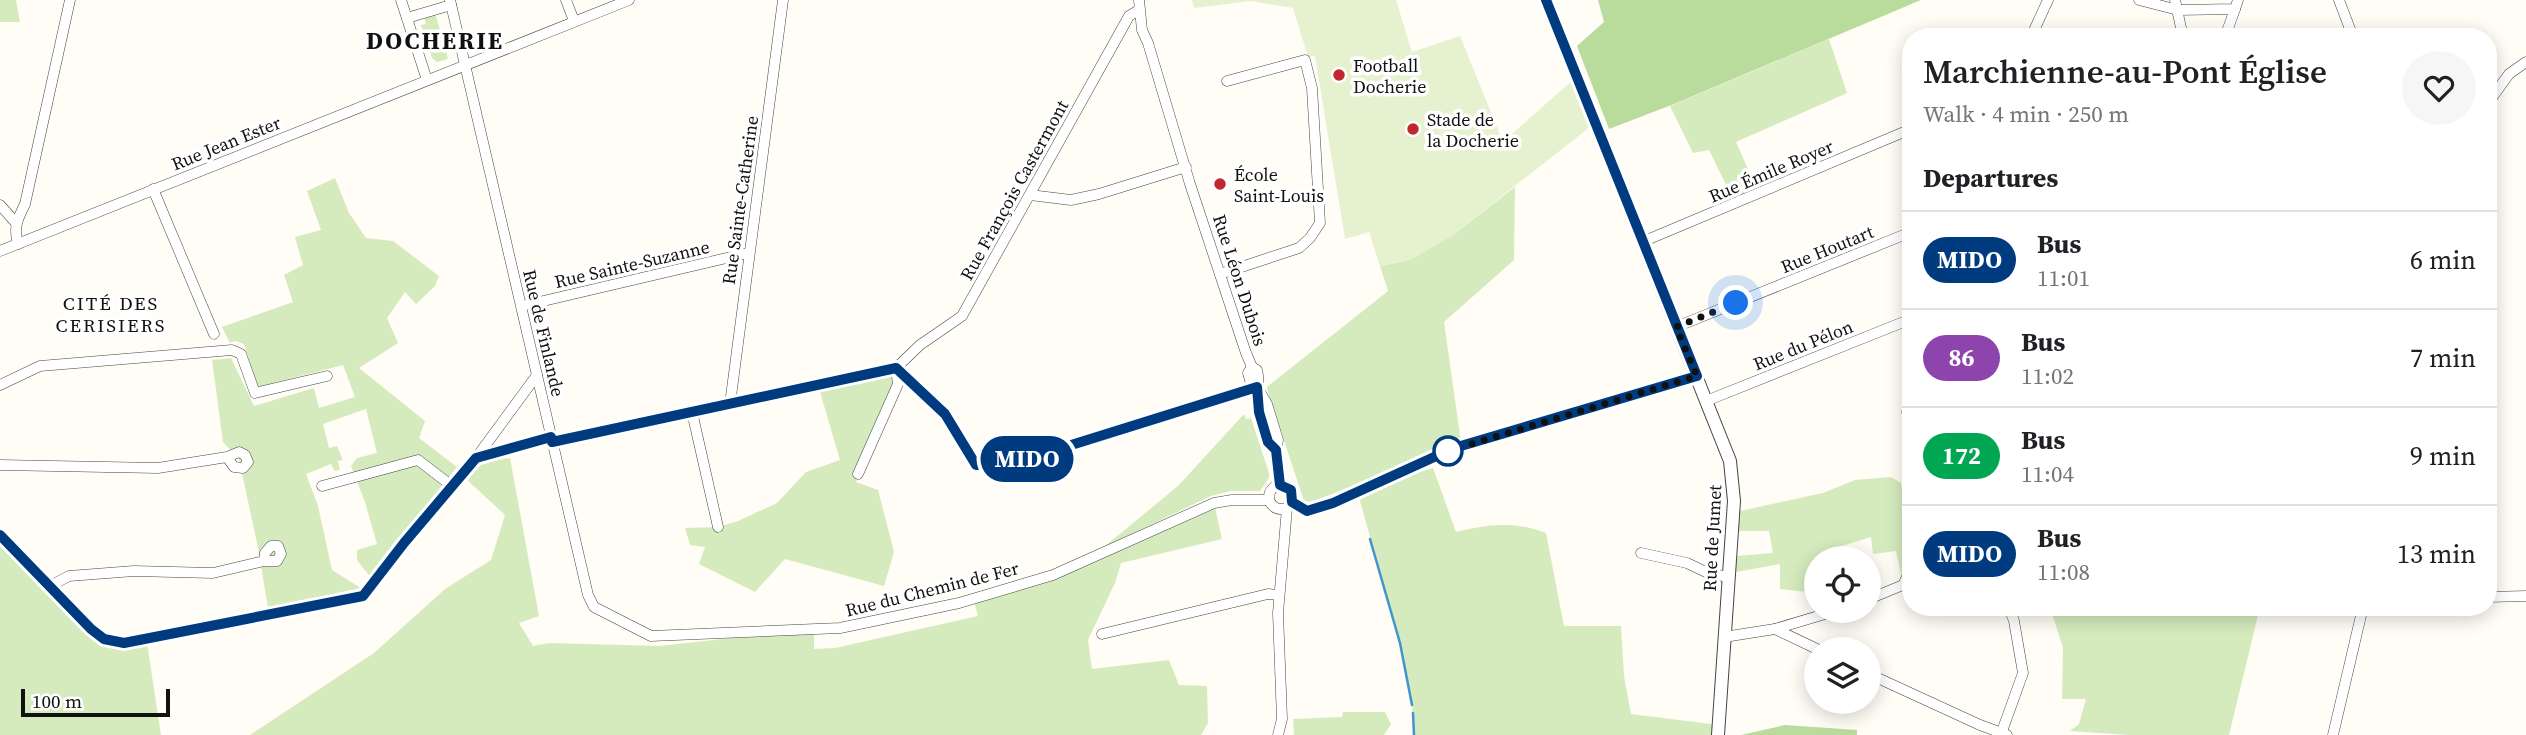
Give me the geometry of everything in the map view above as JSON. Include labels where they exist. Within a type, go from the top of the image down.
[{"type":"street","points":[[18,244],[16,223],[25,204],[70,0]]},
{"type":"street","points":[[401,0],[427,80]]},
{"type":"street","points":[[566,0],[575,21]]},
{"type":"street","name":"Rue Jean Ester","points":[[0,251],[629,0]]},
{"type":"street","name":"Rue Sainte-Catherine","points":[[730,404],[783,0]]},
{"type":"street","name":"Rue de Jumet","points":[[1546,0],[1730,461],[1734,501],[1718,735]]},
{"type":"street","points":[[2035,28],[2048,0]]},
{"type":"street","points":[[2138,0],[2176,5],[2237,4],[2228,28]]},
{"type":"street","points":[[2339,0],[2350,28]]},
{"type":"street","points":[[407,18],[450,2]]},
{"type":"street","name":"Rue de Finlande","points":[[450,2],[551,440],[588,595],[594,607]]},
{"type":"street","name":"Rue Léon Dubois","points":[[1137,3],[1150,32],[1148,43],[1220,274],[1252,367],[1257,370],[1257,387],[1267,404],[1278,440],[1276,450],[1280,485]]},
{"type":"street","name":"Rue François Castermont","points":[[896,368],[920,345],[962,316],[1137,3]]},
{"type":"street","points":[[2176,5],[2181,28]]},
{"type":"street","points":[[1220,274],[1299,248],[1320,223],[1312,88],[1305,60],[1227,81]]},
{"type":"street","points":[[2497,91],[2509,74],[2526,62]]},
{"type":"street","name":"Rue Émile Royer","points":[[1643,242],[1902,133]]},
{"type":"street","points":[[1030,195],[1070,200],[1186,167]]},
{"type":"street","points":[[153,189],[214,334]]},
{"type":"street","points":[[0,205],[16,223]]},
{"type":"street","name":"Rue Houtart","points":[[1676,327],[1902,236]]},
{"type":"street","name":"Rue Sainte-Suzanne","points":[[522,306],[748,253]]},
{"type":"street","name":"Rue du Pélon","points":[[1706,401],[1902,323]]},
{"type":"street","points":[[0,385],[40,366],[232,350],[241,355],[255,393],[327,376]]},
{"type":"street","points":[[896,368],[945,414],[976,465],[1004,466],[1257,387]]},
{"type":"street","points":[[476,458],[896,368]]},
{"type":"street","points":[[858,474],[898,384],[896,368]]},
{"type":"street","points":[[0,535],[91,629],[104,639],[124,643],[363,596],[476,458],[537,375]]},
{"type":"street","points":[[1278,735],[1282,719],[1278,645],[1279,596],[1289,505],[1291,490],[1280,485],[1270,491],[1269,500],[1275,508],[1289,505],[1307,511],[1333,503],[1454,448],[1697,376]]},
{"type":"street","points":[[692,412],[718,527]]},
{"type":"street","points":[[0,465],[158,468],[227,457]]},
{"type":"street","points":[[322,486],[418,460],[452,486]]},
{"type":"street","name":"Rue du Chemin de Fer","points":[[594,607],[651,636],[840,628],[959,603],[1053,575],[1214,503],[1269,500]]},
{"type":"street","points":[[1641,553],[1687,562],[1708,572],[1728,577]]},
{"type":"street","points":[[48,587],[69,576],[134,570],[213,573],[264,561]]},
{"type":"street","points":[[1881,594],[1902,584]]},
{"type":"street","points":[[1102,634],[1268,594],[1279,596]]},
{"type":"street","points":[[2497,597],[2526,596]]},
{"type":"street","points":[[2001,734],[2023,673],[2012,616]]},
{"type":"street","points":[[2333,735],[2361,616]]},
{"type":"street","points":[[1724,637],[1774,629],[1804,620]]},
{"type":"street","points":[[1774,629],[1804,643]]},
{"type":"street","points":[[1881,679],[2007,735]]},
{"type":"green space","points":[[0,0],[16,0],[20,22],[0,22]]},
{"type":"green space","name":"Stade de la Docherie","points":[[1192,0],[1396,0],[1412,52],[1460,36],[1503,142],[1576,77],[1595,123],[1454,234],[1410,260],[1380,266],[1369,232],[1345,239],[1315,56],[1308,57],[1293,8],[1251,1],[1194,8]]},
{"type":"green space","points":[[1598,0],[1921,0],[1609,129],[1577,46],[1604,22]]},
{"type":"green space","points":[[435,13],[448,59],[437,62],[432,58],[421,25],[426,24],[424,16]]},
{"type":"green space","points":[[1829,39],[1847,93],[1736,142],[1756,187],[1733,199],[1709,150],[1693,153],[1670,106]]},
{"type":"green space","points":[[335,178],[349,213],[366,238],[393,241],[439,276],[435,286],[416,304],[405,292],[387,318],[398,343],[359,368],[425,421],[419,438],[457,467],[371,578],[357,560],[357,550],[377,544],[351,466],[357,458],[377,453],[366,409],[323,424],[329,448],[337,446],[343,460],[338,461],[340,470],[335,471],[331,464],[306,474],[318,506],[332,570],[361,588],[268,608],[239,459],[223,442],[212,360],[231,358],[254,406],[314,388],[319,408],[355,397],[343,365],[258,387],[244,344],[235,341],[230,343],[222,327],[293,302],[284,275],[303,265],[295,237],[321,230],[307,191]]},
{"type":"green space","points":[[1515,187],[1514,260],[1444,322],[1461,442],[1330,495],[1310,502],[1304,501],[1268,386],[1388,291],[1380,266],[1410,260],[1454,234]]},
{"type":"green space","points":[[896,368],[898,384],[856,482],[878,490],[894,552],[884,586],[785,559],[755,592],[699,564],[705,547],[690,545],[685,528],[718,527],[738,521],[777,503],[806,472],[840,460],[818,385]]},
{"type":"green space","points":[[1244,414],[1246,419],[1251,418],[1269,473],[1269,478],[1260,491],[1231,491],[1211,496],[1104,547],[1178,486]]},
{"type":"green space","points":[[510,458],[539,616],[519,623],[533,646],[549,643],[660,646],[814,629],[814,649],[835,648],[978,616],[973,598],[1024,587],[1214,503],[1222,539],[1121,563],[1115,583],[1088,640],[1092,669],[1169,660],[1179,685],[1207,686],[1208,723],[1201,735],[250,735],[374,653],[445,589],[491,560],[505,515],[464,477],[480,461]]},
{"type":"green space","points":[[1433,468],[1456,532],[1501,525],[1546,533],[1564,626],[1621,626],[1624,676],[1631,714],[1719,725],[1718,735],[1414,735],[1412,705],[1400,643],[1360,501],[1370,486]]},
{"type":"green space","points":[[1891,477],[1901,483],[1902,580],[1896,551],[1881,553],[1881,546],[1872,546],[1871,537],[1842,546],[1804,546],[1804,592],[1780,589],[1780,564],[1736,572],[1736,556],[1773,553],[1769,531],[1738,531],[1740,511],[1823,493],[1855,480]]},
{"type":"green space","points":[[0,539],[77,625],[93,638],[116,645],[147,643],[161,735],[0,735]]},
{"type":"green space","points":[[2053,616],[2258,616],[2229,735],[2129,735],[2070,731],[2079,724],[2086,699],[2062,699],[2063,648]]},
{"type":"green space","points":[[1343,712],[1385,712],[1391,724],[1384,735],[1294,735],[1293,719],[1342,717]]},
{"type":"green space","points":[[1785,725],[1857,730],[1857,735],[1741,735]]},
{"type":"waterway","points":[[1370,539],[1400,643],[1412,705]]},
{"type":"waterway","points":[[1413,713],[1414,735]]},
{"type":"bus line","name":"MIDO","points":[[0,535],[48,587],[104,639],[124,643],[160,637],[363,596],[476,458],[551,437],[552,442],[896,368],[945,414],[976,465],[1004,466],[1257,387],[1259,412],[1268,442],[1276,450],[1280,485],[1291,490],[1292,502],[1301,509],[1307,511],[1333,503],[1454,448],[1697,376],[1546,0]]},
{"type":"place","name":"Football Docherie","points":[[1339,75]]},
{"type":"place","name":"Stade de la Docherie","points":[[1413,129]]},
{"type":"place","name":"École Saint-Louis","points":[[1220,184]]},
{"type":"district","name":"DOCHERIE","points":[[435,40]]},
{"type":"district","name":"CITÉ DES CERISIERS","points":[[111,314]]},
{"type":"route","points":[[1448,451],[1697,376],[1676,327],[1736,303]]}]
